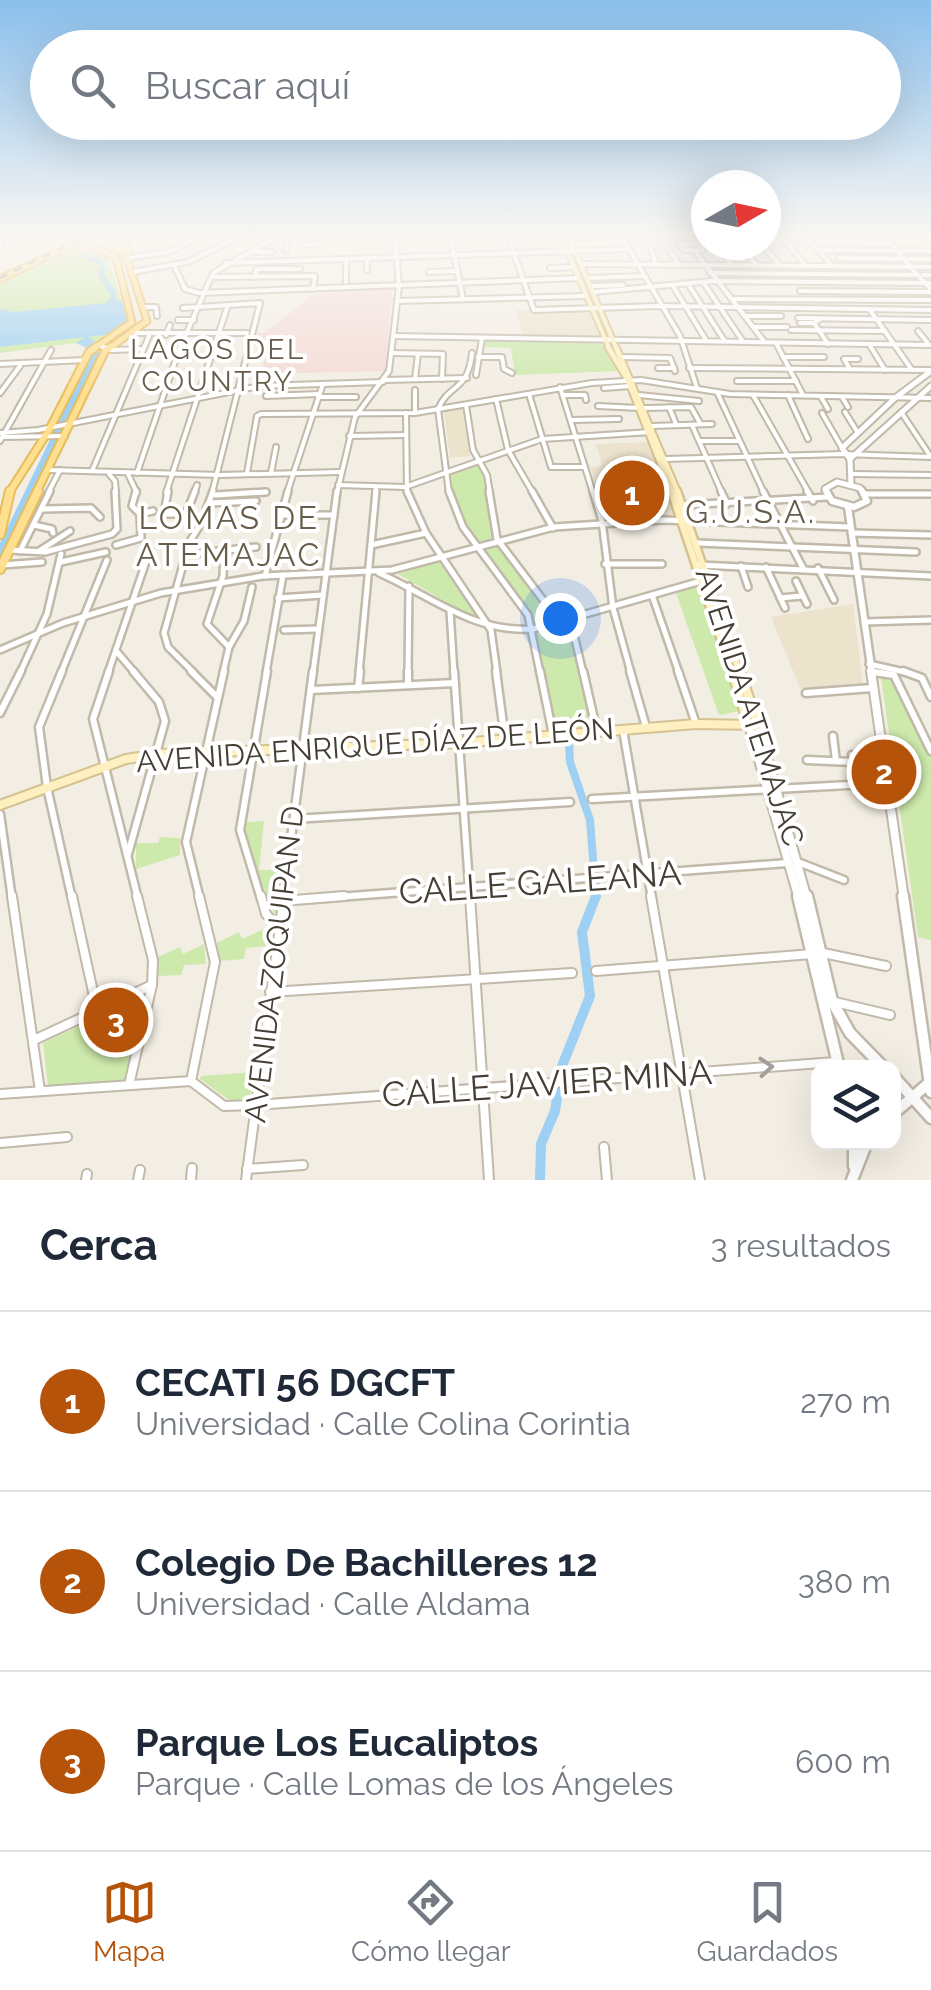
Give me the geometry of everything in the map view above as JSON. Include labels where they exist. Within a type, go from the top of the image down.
[{"type":"main road","points":[[0,534],[10,490],[50,432],[84,361],[95,347],[132,322],[124,289]]},
{"type":"main road","points":[[129,289],[131,293],[140,292]]},
{"type":"main road","points":[[1,567],[107,349],[145,325],[147,318],[139,289]]},
{"type":"main road","name":"AVENIDA ATEMAJAC","points":[[583,289],[604,340],[638,395],[640,407]]},
{"type":"main road","name":"AVENIDA ATEMAJAC","points":[[593,289],[698,543],[753,724]]},
{"type":"main road","name":"AVENIDA ATEMAJAC","points":[[652,430],[703,565]]},
{"type":"main road","name":"AVENIDA ENRIQUE DÍAZ DE LEÓN","points":[[0,805],[102,767],[158,754],[460,743],[646,727],[753,724]]},
{"type":"street","points":[[186,289],[205,293],[330,289]]},
{"type":"street","points":[[137,473],[206,289]]},
{"type":"street","name":"AVENIDA ZOQUIPAN D","points":[[247,1175],[340,472],[357,414],[384,381],[392,353],[398,289]]},
{"type":"street","points":[[461,289],[463,299]]},
{"type":"street","points":[[524,289],[532,309],[663,306],[931,310]]},
{"type":"street","points":[[653,289],[698,388]]},
{"type":"street","points":[[675,289],[706,340]]},
{"type":"street","points":[[691,289],[724,340]]},
{"type":"street","points":[[708,289],[742,340]]},
{"type":"street","points":[[725,289],[764,340]]},
{"type":"street","points":[[800,291],[885,289]]},
{"type":"street","points":[[764,290],[770,300]]},
{"type":"street","points":[[800,291],[820,319]]},
{"type":"street","points":[[856,291],[912,370]]},
{"type":"street","points":[[397,301],[586,296]]},
{"type":"street","points":[[734,299],[931,300]]},
{"type":"street","points":[[182,308],[259,302],[248,333],[221,474],[206,510]]},
{"type":"street","points":[[197,485],[190,514],[164,514],[164,499],[176,473],[228,304]]},
{"type":"street","points":[[144,307],[156,306],[156,324]]},
{"type":"street","points":[[147,318],[157,316]]},
{"type":"street","points":[[746,316],[781,316]]},
{"type":"street","points":[[820,319],[814,323],[799,321],[820,319],[931,320]]},
{"type":"street","points":[[178,320],[194,320]]},
{"type":"street","points":[[814,323],[828,343]]},
{"type":"street","points":[[166,335],[170,325]]},
{"type":"street","points":[[754,327],[885,330]]},
{"type":"street","points":[[918,330],[930,343]]},
{"type":"street","points":[[135,333],[248,333]]},
{"type":"street","points":[[92,472],[149,336]]},
{"type":"street","points":[[394,336],[893,343]]},
{"type":"street","points":[[473,338],[476,375]]},
{"type":"street","points":[[482,338],[467,378],[456,392],[443,397],[438,409],[446,475],[454,510],[518,597],[533,629],[552,736]]},
{"type":"street","points":[[678,341],[775,342],[804,396]]},
{"type":"street","points":[[828,343],[930,343]]},
{"type":"street","points":[[868,344],[886,370]]},
{"type":"street","points":[[95,347],[143,350]]},
{"type":"street","points":[[2,436],[51,350]]},
{"type":"street","points":[[392,353],[443,354],[442,379]]},
{"type":"street","points":[[415,379],[418,354]]},
{"type":"street","points":[[474,355],[502,357],[504,369],[512,373]]},
{"type":"street","points":[[622,357],[670,358],[674,370],[658,368]]},
{"type":"street","points":[[784,357],[824,358]]},
{"type":"street","points":[[850,370],[844,359],[858,359]]},
{"type":"street","points":[[0,366],[84,361]]},
{"type":"street","points":[[0,366],[46,363]]},
{"type":"street","points":[[0,393],[20,366]]},
{"type":"street","points":[[689,368],[931,371]]},
{"type":"street","points":[[848,454],[858,433],[931,371]]},
{"type":"street","points":[[2,436],[50,432],[69,424],[237,390],[467,378]]},
{"type":"street","points":[[247,473],[258,415],[406,413],[560,388],[658,380],[717,392],[931,398]]},
{"type":"street","points":[[737,381],[796,382]]},
{"type":"street","points":[[604,388],[630,382]]},
{"type":"street","points":[[265,576],[293,472],[323,384]]},
{"type":"street","points":[[848,454],[931,386]]},
{"type":"street","points":[[560,388],[602,521],[613,608],[646,727]]},
{"type":"street","points":[[415,390],[415,412]]},
{"type":"street","points":[[717,392],[803,568]]},
{"type":"street","points":[[529,394],[552,468],[585,467]]},
{"type":"street","points":[[563,395],[584,394],[586,400]]},
{"type":"street","points":[[753,394],[812,501]]},
{"type":"street","points":[[638,395],[699,401]]},
{"type":"street","points":[[788,395],[808,439]]},
{"type":"street","points":[[266,396],[356,397]]},
{"type":"street","points":[[822,397],[828,409]]},
{"type":"street","points":[[842,397],[858,433]]},
{"type":"street","points":[[865,397],[870,405]]},
{"type":"street","points":[[496,400],[508,450],[553,528]]},
{"type":"street","points":[[466,405],[472,450],[486,475],[497,539],[560,622]]},
{"type":"street","points":[[598,406],[693,408],[700,423]]},
{"type":"street","points":[[570,420],[619,422],[615,406]]},
{"type":"street","points":[[669,407],[676,424]]},
{"type":"street","points":[[901,412],[931,457]]},
{"type":"street","points":[[406,413],[405,487],[410,509],[491,630],[505,740]]},
{"type":"street","points":[[822,414],[848,454],[851,484]]},
{"type":"street","points":[[0,416],[14,416]]},
{"type":"street","points":[[338,485],[405,487],[542,440],[712,424]]},
{"type":"street","points":[[692,425],[727,504]]},
{"type":"street","points":[[50,432],[63,436]]},
{"type":"street","points":[[348,436],[406,435]]},
{"type":"street","points":[[700,441],[738,441]]},
{"type":"street","points":[[270,472],[276,447]]},
{"type":"street","points":[[665,459],[848,454],[931,457]]},
{"type":"street","points":[[49,470],[340,472]]},
{"type":"street","points":[[20,551],[60,470]]},
{"type":"street","points":[[9,550],[38,552],[104,538],[117,529],[116,481],[107,472]]},
{"type":"street","points":[[116,544],[140,538],[140,514],[132,506],[137,493],[128,472]]},
{"type":"street","points":[[851,474],[931,475]]},
{"type":"street","points":[[828,498],[827,486],[851,484],[866,494],[931,494]]},
{"type":"street","points":[[358,688],[372,572],[370,545],[376,488]]},
{"type":"street","points":[[213,494],[266,492]]},
{"type":"street","points":[[684,505],[828,498],[848,506],[864,504],[866,494]]},
{"type":"street","points":[[209,503],[256,501]]},
{"type":"street","points":[[848,506],[931,1092]]},
{"type":"street","points":[[41,509],[90,508],[100,517]]},
{"type":"street","points":[[140,514],[153,511]]},
{"type":"street","points":[[282,515],[334,515]]},
{"type":"street","points":[[203,520],[189,543],[164,633],[168,646],[217,697]]},
{"type":"street","points":[[0,650],[85,615],[176,588],[265,576],[372,572],[442,557],[497,539],[602,521],[781,525],[931,534]]},
{"type":"street","points":[[34,525],[52,528],[53,533]]},
{"type":"street","points":[[38,552],[70,531]]},
{"type":"street","points":[[370,545],[426,533]]},
{"type":"street","points":[[698,543],[916,552]]},
{"type":"street","points":[[201,553],[256,547]]},
{"type":"street","points":[[129,1085],[154,960],[102,767],[93,719],[150,550]]},
{"type":"street","points":[[224,550],[221,581],[208,624],[230,647]]},
{"type":"street","points":[[0,712],[38,632],[61,558],[107,556],[40,727],[48,788],[97,1010]]},
{"type":"street","points":[[1,567],[42,562]]},
{"type":"street","points":[[606,564],[662,564]]},
{"type":"street","points":[[703,565],[931,576]]},
{"type":"street","points":[[741,566],[748,587]]},
{"type":"street","points":[[766,567],[785,608]]},
{"type":"street","points":[[818,568],[834,600]]},
{"type":"street","points":[[372,572],[409,586],[491,630],[533,629],[707,579]]},
{"type":"street","points":[[278,927],[268,920],[241,840],[252,750],[283,575]]},
{"type":"street","points":[[796,581],[807,604]]},
{"type":"street","points":[[408,685],[409,586]]},
{"type":"street","points":[[0,1094],[191,1081],[215,962],[186,851],[217,697],[252,587]]},
{"type":"street","points":[[652,594],[696,724]]},
{"type":"street","points":[[278,598],[323,596]]},
{"type":"street","points":[[780,598],[803,596]]},
{"type":"street","points":[[450,611],[489,1180]]},
{"type":"street","points":[[570,618],[597,732]]},
{"type":"street","points":[[863,622],[929,620]]},
{"type":"street","points":[[284,630],[318,629]]},
{"type":"street","points":[[116,651],[164,712],[164,731],[127,857]]},
{"type":"street","points":[[870,668],[892,667],[922,678],[931,697]]},
{"type":"street","points":[[870,668],[894,675],[931,751]]},
{"type":"street","points":[[311,690],[456,683]]},
{"type":"street","points":[[806,693],[872,688]]},
{"type":"street","name":"AVENIDA ATEMAJAC","points":[[753,724],[794,863],[837,1060]]},
{"type":"street","points":[[623,730],[700,1180]]},
{"type":"street","points":[[833,736],[836,762]]},
{"type":"street","points":[[808,760],[853,759],[856,784]]},
{"type":"street","points":[[592,799],[885,782]]},
{"type":"street","points":[[293,820],[570,802]]},
{"type":"street","points":[[0,814],[40,1091]]},
{"type":"street","points":[[794,863],[844,880]]},
{"type":"street","name":"CALLE GALEANA","points":[[282,900],[794,863]]},
{"type":"street","points":[[596,972],[816,953],[886,966]]},
{"type":"street","name":"AVENIDA ATEMAJAC","points":[[816,953],[832,1002],[850,1034],[876,1060]]},
{"type":"street","points":[[270,992],[572,973]]},
{"type":"street","points":[[34,1040],[152,984]]},
{"type":"street","points":[[832,1002],[890,1015]]},
{"type":"street","name":"CALLE JAVIER MINA","points":[[191,1081],[224,1106],[256,1106],[564,1080],[811,1066]]},
{"type":"street","points":[[901,1106],[931,1082]]},
{"type":"street","points":[[901,1084],[931,1118]]},
{"type":"street","points":[[0,1143],[67,1138]]},
{"type":"street","points":[[604,1148],[607,1180]]},
{"type":"street","points":[[853,1176],[854,1150]]},
{"type":"street","points":[[853,1176],[864,1150]]},
{"type":"street","points":[[247,1175],[302,1164]]},
{"type":"street","points":[[191,1180],[192,1168]]},
{"type":"shaded area","points":[[393,289],[385,371],[260,374],[270,344],[249,344],[251,334],[264,333],[312,295]]},
{"type":"shaded area","points":[[588,309],[599,337],[523,336],[516,310]]},
{"type":"shaded area","points":[[462,408],[470,456],[450,458],[444,411]]},
{"type":"shaded area","points":[[648,442],[675,521],[607,519],[590,467],[602,466],[596,444]]},
{"type":"shaded area","points":[[853,604],[863,685],[800,688],[771,617]]},
{"type":"green space","points":[[0,289],[118,289],[127,316],[125,326],[90,349],[76,343],[0,353]]},
{"type":"green space","points":[[485,339],[601,341],[619,371],[515,375],[511,348],[484,347]]},
{"type":"green space","points":[[478,463],[485,476],[494,538],[479,543],[453,504],[447,476]]},
{"type":"green space","points":[[496,541],[556,621],[535,626],[522,600],[481,548]]},
{"type":"green space","points":[[441,560],[482,623],[398,574]]},
{"type":"green space","points":[[699,585],[740,711],[719,715],[676,593]]},
{"type":"green space","points":[[568,622],[593,730],[554,732],[535,631]]},
{"type":"green space","points":[[892,676],[931,758],[931,940],[918,937],[881,677]]},
{"type":"green space","points":[[264,821],[259,870],[279,870],[275,916],[248,850],[245,822]]},
{"type":"green space","points":[[160,837],[180,838],[180,855],[136,869],[136,843],[158,843]]},
{"type":"green space","points":[[262,930],[267,946],[246,948],[244,959],[219,961],[217,943],[239,932],[242,939]]},
{"type":"green space","points":[[204,944],[206,964],[184,965],[181,975],[158,976],[158,957],[180,947],[183,954]]},
{"type":"green space","points":[[144,996],[124,1083],[48,1087],[43,1043]]},
{"type":"green space","points":[[254,1072],[250,1100],[229,1100],[200,1079],[201,1076]]},
{"type":"water","points":[[107,289],[114,289],[115,300],[122,301],[127,321],[118,333],[88,337],[95,341],[93,345],[99,353],[0,558],[0,543],[93,351],[76,343],[85,337],[0,347],[0,309],[14,312],[107,303],[111,296]]},
{"type":"waterway","points":[[569,742],[570,762],[590,820],[594,872]]},
{"type":"waterway","points":[[595,898],[596,883]]},
{"type":"waterway","points":[[540,1180],[541,1144],[555,1111],[562,1066],[590,996],[582,932],[595,898]]},
{"type":"place","name":"CECATI 56 DGCFT","points":[[632,493]]},
{"type":"place","name":"Colegio De Bachilleres 12","points":[[884,772]]},
{"type":"place","name":"Parque Los Eucaliptos","points":[[116,1020]]},
{"type":"district","name":"LAGOS DEL COUNTRY","points":[[218,365]]},
{"type":"district","name":"G.U.S.A.","points":[[751,511]]},
{"type":"district","name":"LOMAS DE ATEMAJAC","points":[[229,536]]}]
